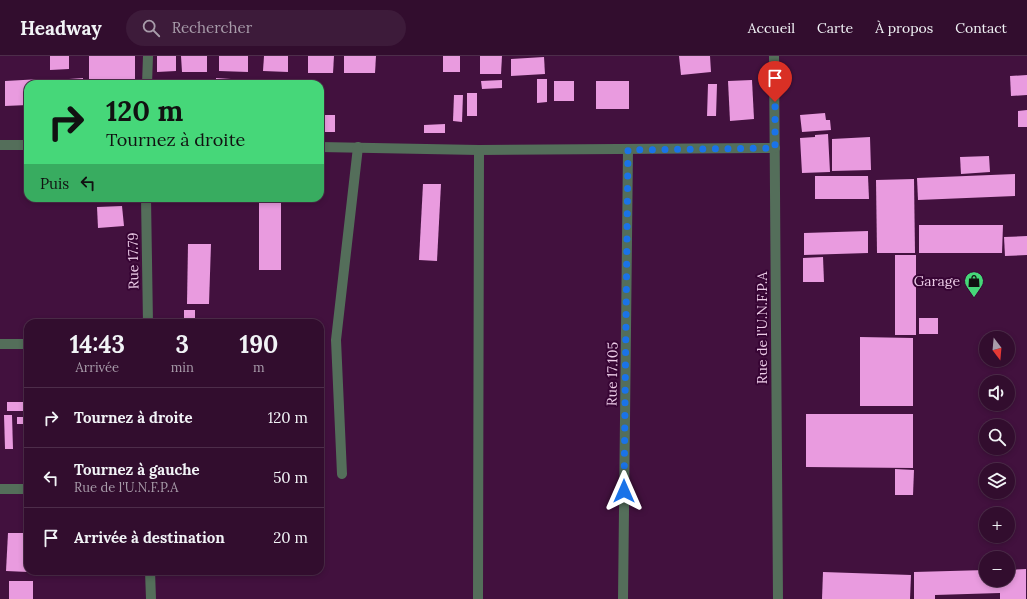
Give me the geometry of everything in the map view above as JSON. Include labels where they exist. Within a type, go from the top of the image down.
[{"type":"street","points":[[147,80],[148,56]]},
{"type":"street","name":"Rue de l'U.N.F.P.A","points":[[774,56],[778,599]]},
{"type":"street","points":[[0,145],[24,145]]},
{"type":"street","points":[[324,147],[479,150],[775,148]]},
{"type":"street","points":[[342,474],[336,340],[358,147]]},
{"type":"street","points":[[478,599],[479,150]]},
{"type":"street","name":"Rue 17.105","points":[[624,599],[628,150]]},
{"type":"street","name":"Rue 17.79","points":[[146,202],[148,319]]},
{"type":"street","points":[[0,344],[24,344]]},
{"type":"street","points":[[0,489],[24,489]]},
{"type":"street","points":[[150,575],[151,599]]},
{"type":"building","points":[[50,56],[69,56],[69,69],[50,70]]},
{"type":"building","points":[[89,56],[135,56],[135,79],[89,79]]},
{"type":"building","points":[[157,56],[176,56],[176,71],[157,72]]},
{"type":"building","points":[[181,56],[207,56],[207,72],[182,72]]},
{"type":"building","points":[[219,56],[248,56],[248,72],[219,71]]},
{"type":"building","points":[[264,56],[288,56],[288,72],[263,71]]},
{"type":"building","points":[[308,56],[334,56],[333,73],[308,73]]},
{"type":"building","points":[[344,56],[376,56],[375,73],[344,73]]},
{"type":"building","points":[[443,56],[460,56],[460,72],[443,72]]},
{"type":"building","points":[[480,56],[502,56],[501,74],[480,74]]},
{"type":"building","points":[[679,56],[710,56],[711,72],[681,75]]},
{"type":"building","points":[[544,57],[545,74],[511,76],[511,59]]},
{"type":"building","points":[[1027,75],[1027,95],[1011,96],[1010,76]]},
{"type":"building","points":[[83,78],[83,80],[55,80]]},
{"type":"building","points":[[216,78],[246,80],[216,80]]},
{"type":"building","points":[[41,79],[24,80],[24,105],[5,106],[5,81]]},
{"type":"building","points":[[537,79],[547,79],[547,102],[537,103]]},
{"type":"building","points":[[502,80],[502,88],[482,89],[481,81]]},
{"type":"building","points":[[752,80],[754,119],[730,121],[728,81]]},
{"type":"building","points":[[554,81],[574,81],[574,101],[554,101]]},
{"type":"building","points":[[596,81],[629,81],[629,109],[596,109]]},
{"type":"building","points":[[708,84],[717,84],[716,116],[707,116]]},
{"type":"building","points":[[467,93],[477,93],[477,116],[467,116]]},
{"type":"building","points":[[454,95],[463,95],[462,122],[453,121]]},
{"type":"building","points":[[1027,110],[1027,127],[1018,127],[1018,111]]},
{"type":"building","points":[[825,113],[826,120],[830,120],[831,130],[802,132],[800,115]]},
{"type":"building","points":[[324,115],[335,115],[335,132],[324,132]]},
{"type":"building","points":[[445,124],[445,133],[424,133],[424,125]]},
{"type":"building","points":[[828,134],[830,172],[802,173],[800,138]]},
{"type":"building","points":[[870,137],[871,170],[832,171],[832,139]]},
{"type":"building","points":[[989,156],[990,172],[961,174],[960,157]]},
{"type":"building","points":[[1015,174],[1015,196],[918,200],[917,178]]},
{"type":"building","points":[[815,176],[868,176],[869,199],[815,199]]},
{"type":"building","points":[[914,179],[915,253],[877,253],[876,180]]},
{"type":"building","points":[[423,184],[441,184],[437,261],[419,260]]},
{"type":"building","points":[[259,202],[281,202],[281,270],[259,270]]},
{"type":"building","points":[[122,206],[124,226],[98,228],[97,207]]},
{"type":"building","points":[[919,225],[1003,225],[1002,253],[919,253]]},
{"type":"building","points":[[868,231],[868,253],[804,255],[804,233]]},
{"type":"building","points":[[1027,236],[1027,255],[1005,256],[1004,237]]},
{"type":"building","points":[[188,244],[211,244],[209,304],[187,304]]},
{"type":"building","points":[[895,255],[916,255],[916,335],[895,335]]},
{"type":"building","points":[[823,257],[824,282],[803,282],[803,258]]},
{"type":"building","points":[[184,310],[195,310],[195,319],[184,319]]},
{"type":"building","points":[[919,318],[938,318],[938,334],[919,334]]},
{"type":"building","points":[[860,337],[913,338],[913,406],[860,406]]},
{"type":"building","points":[[7,402],[24,402],[24,411],[7,411]]},
{"type":"building","points":[[806,414],[913,414],[913,468],[806,467]]},
{"type":"building","points":[[4,415],[12,415],[13,449],[5,449]]},
{"type":"building","points":[[17,417],[24,417],[24,424],[17,424]]},
{"type":"building","points":[[895,469],[914,470],[913,495],[895,495]]},
{"type":"building","points":[[8,533],[24,533],[24,572],[6,571]]},
{"type":"building","points":[[1026,569],[1026,599],[1000,599],[1000,593],[935,595],[935,599],[914,599],[914,572],[979,570],[979,587],[1015,587],[1015,570]]},
{"type":"building","points":[[823,572],[911,575],[910,599],[822,599]]},
{"type":"building","points":[[9,581],[33,581],[33,599],[9,599]]},
{"type":"place","name":"Garage","points":[[974,298]]},
{"type":"route","points":[[624,491],[628,150],[775,148],[775,102]]}]
